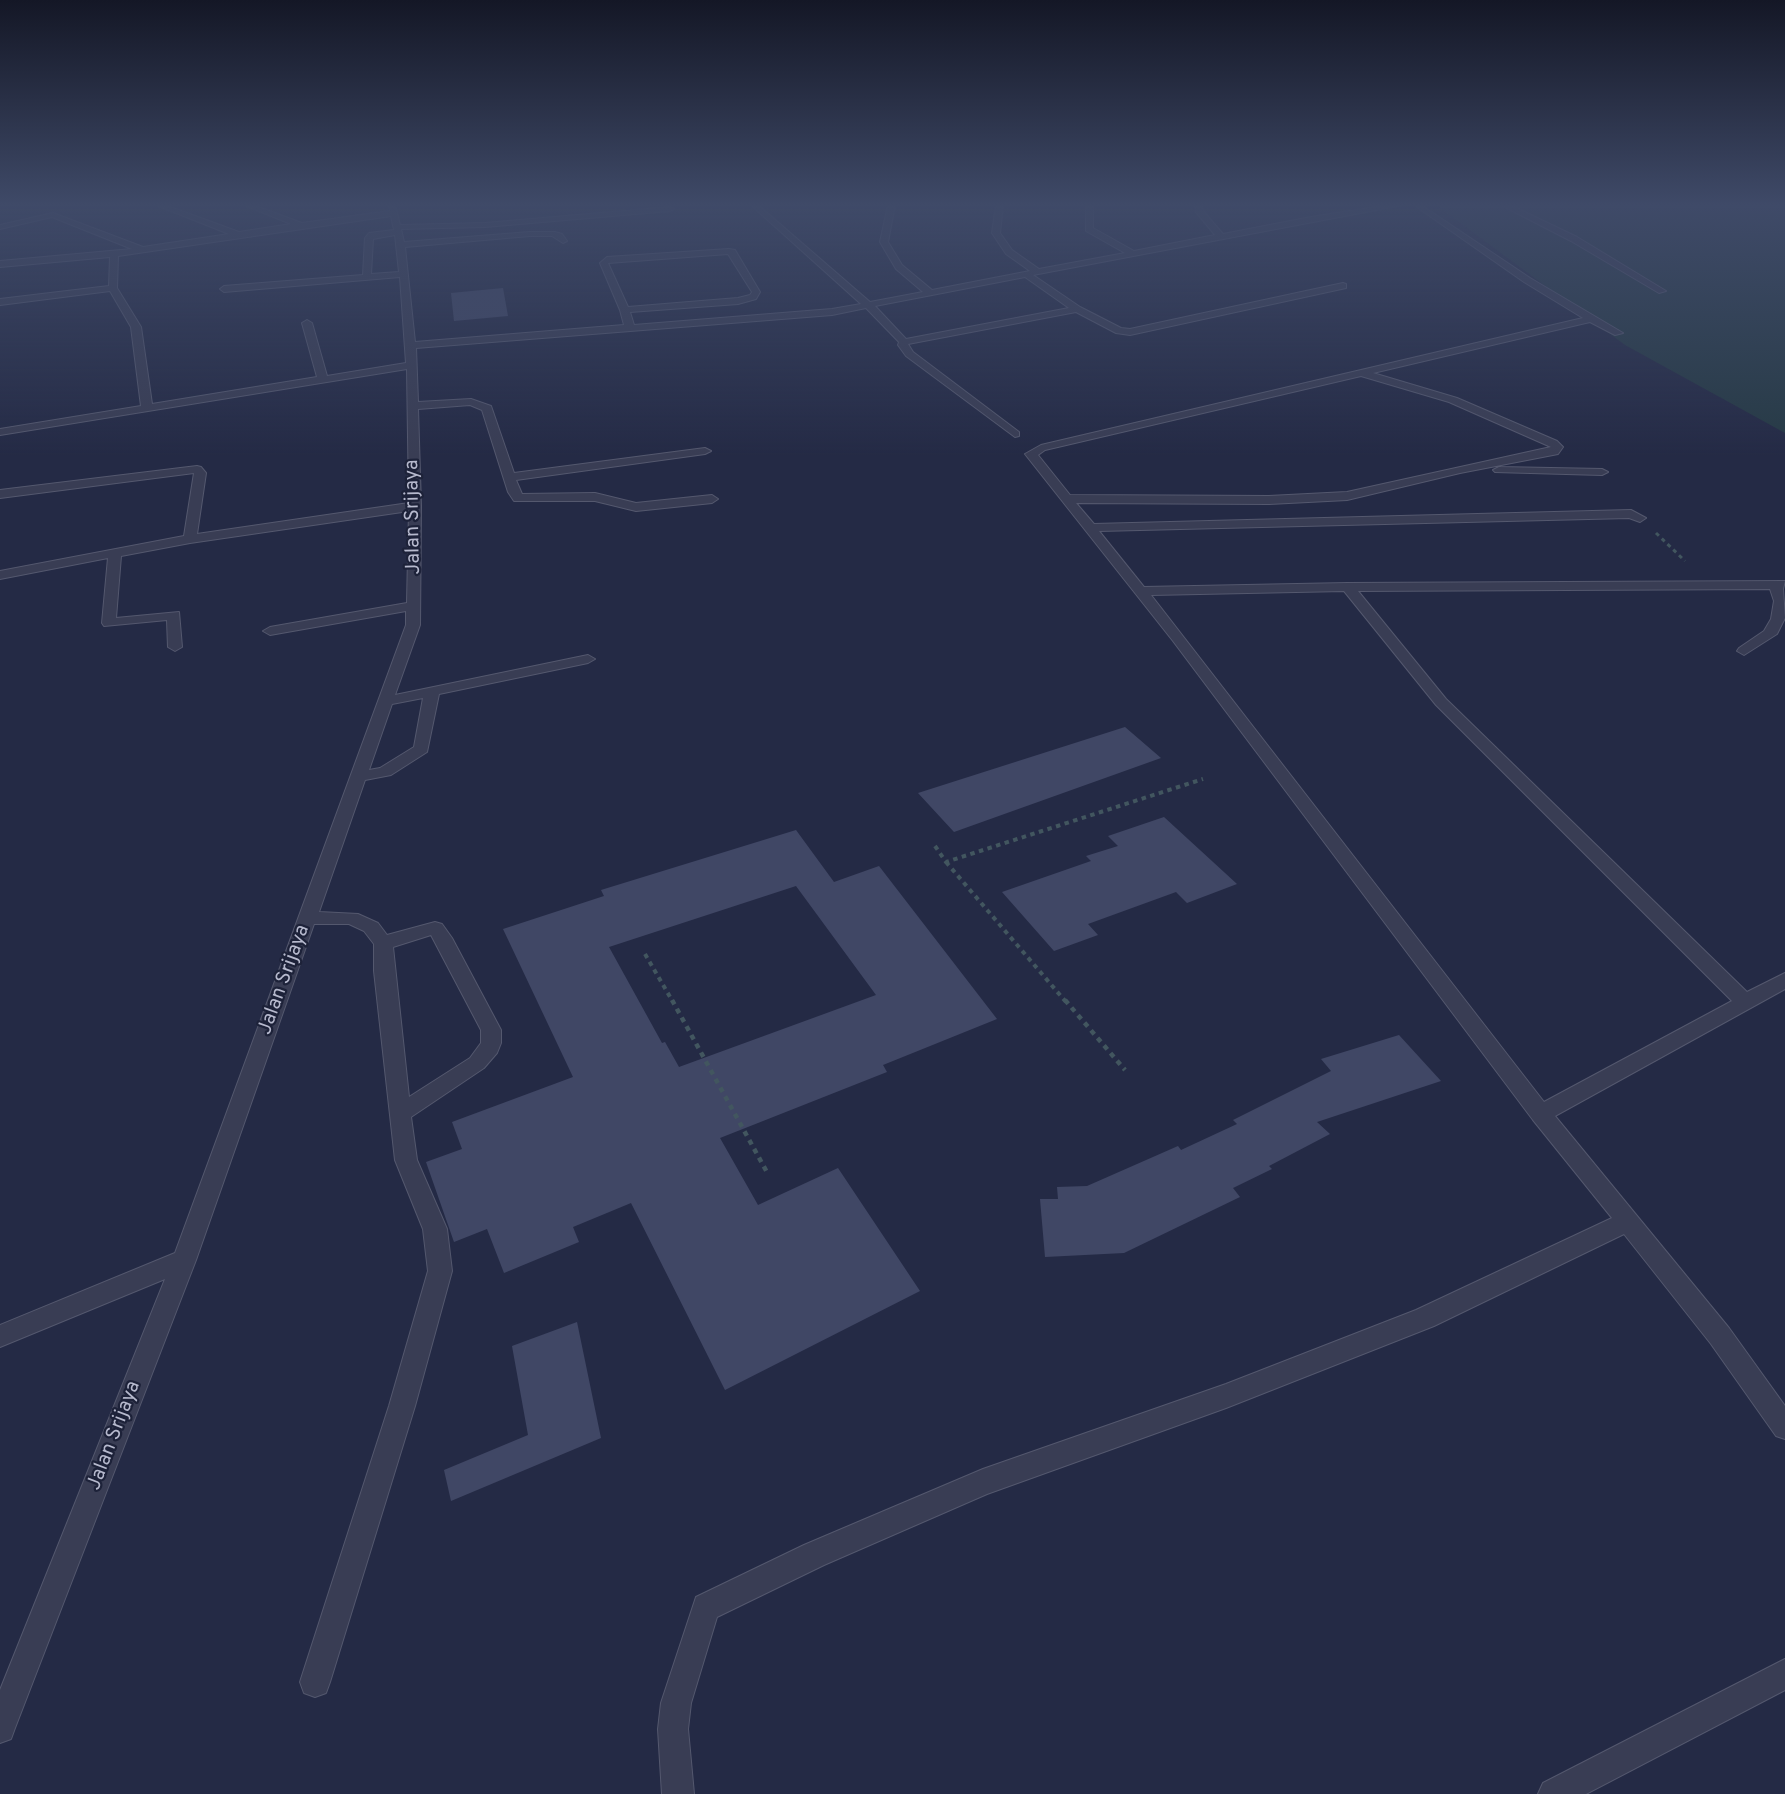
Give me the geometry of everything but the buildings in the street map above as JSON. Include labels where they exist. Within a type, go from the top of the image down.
[{"type":"street","points":[[0,302],[107,289]]},
{"type":"street","points":[[113,289],[135,327],[147,410]]},
{"type":"street","name":"Jalan Srijaya","points":[[0,1728],[184,1260],[413,625],[415,506],[406,289]]},
{"type":"street","points":[[615,289],[630,329]]},
{"type":"street","points":[[625,310],[738,301],[753,297],[756,292],[754,289]]},
{"type":"street","points":[[851,289],[904,342],[903,345],[909,354],[940,380],[1015,434]]},
{"type":"street","points":[[925,289],[930,293]]},
{"type":"street","points":[[0,430],[147,410],[323,379],[410,355],[630,329],[832,312],[953,289]]},
{"type":"street","points":[[1047,289],[1077,309],[1119,332],[1130,332],[1330,289]]},
{"type":"street","points":[[1541,289],[1618,333]]},
{"type":"street","points":[[1658,289],[1662,291]]},
{"type":"street","points":[[904,342],[1077,309]]},
{"type":"street","points":[[1591,319],[1041,448],[1031,454],[1140,591],[1541,1114],[1720,1336],[1785,1427]]},
{"type":"street","points":[[307,323],[323,379]]},
{"type":"street","points":[[1065,499],[1269,500],[1347,496],[1460,470],[1554,452],[1557,447],[1553,443],[1453,400],[1361,373]]},
{"type":"street","points":[[412,406],[458,402],[481,404],[487,408],[514,492],[521,499],[595,497],[636,507],[712,499]]},
{"type":"street","points":[[509,477],[705,452]]},
{"type":"street","points":[[0,494],[197,469],[200,473],[190,539]]},
{"type":"street","points":[[1460,470],[1602,472]]},
{"type":"street","points":[[0,575],[190,539],[415,506]]},
{"type":"street","points":[[1089,528],[1631,514],[1640,518]]},
{"type":"street","points":[[115,552],[109,623],[174,615],[175,647]]},
{"type":"street","points":[[1140,591],[1348,587],[1780,585],[1781,601],[1778,619],[1770,634],[1744,651]]},
{"type":"street","points":[[1348,587],[1441,702],[1745,1002]]},
{"type":"street","points":[[270,632],[414,606]]},
{"type":"street","points":[[386,701],[588,659]]},
{"type":"street","points":[[359,776],[385,772],[421,749],[432,692]]},
{"type":"street","points":[[308,918],[352,918],[371,927],[383,943],[384,971],[406,1160],[435,1229],[440,1271],[402,1406],[315,1683]]},
{"type":"street","points":[[383,943],[430,928],[438,930],[491,1030],[488,1053],[477,1063],[400,1114]]},
{"type":"street","points":[[1541,1114],[1785,980]]},
{"type":"street","points":[[678,1794],[673,1729],[676,1703],[706,1607],[814,1555],[983,1482],[1226,1396],[1425,1318],[1628,1221]]},
{"type":"street","points":[[0,1336],[184,1260]]},
{"type":"street","points":[[1554,1794],[1785,1674]]},
{"type":"path","points":[[1640,518],[1711,586]]},
{"type":"path","points":[[946,862],[1203,779]]},
{"type":"path","points":[[935,846],[946,862],[1125,1070]]},
{"type":"path","points":[[645,954],[689,1028],[768,1174]]},
{"type":"shaded area","points":[[1549,289],[1785,289],[1785,433],[1625,345]]}]
